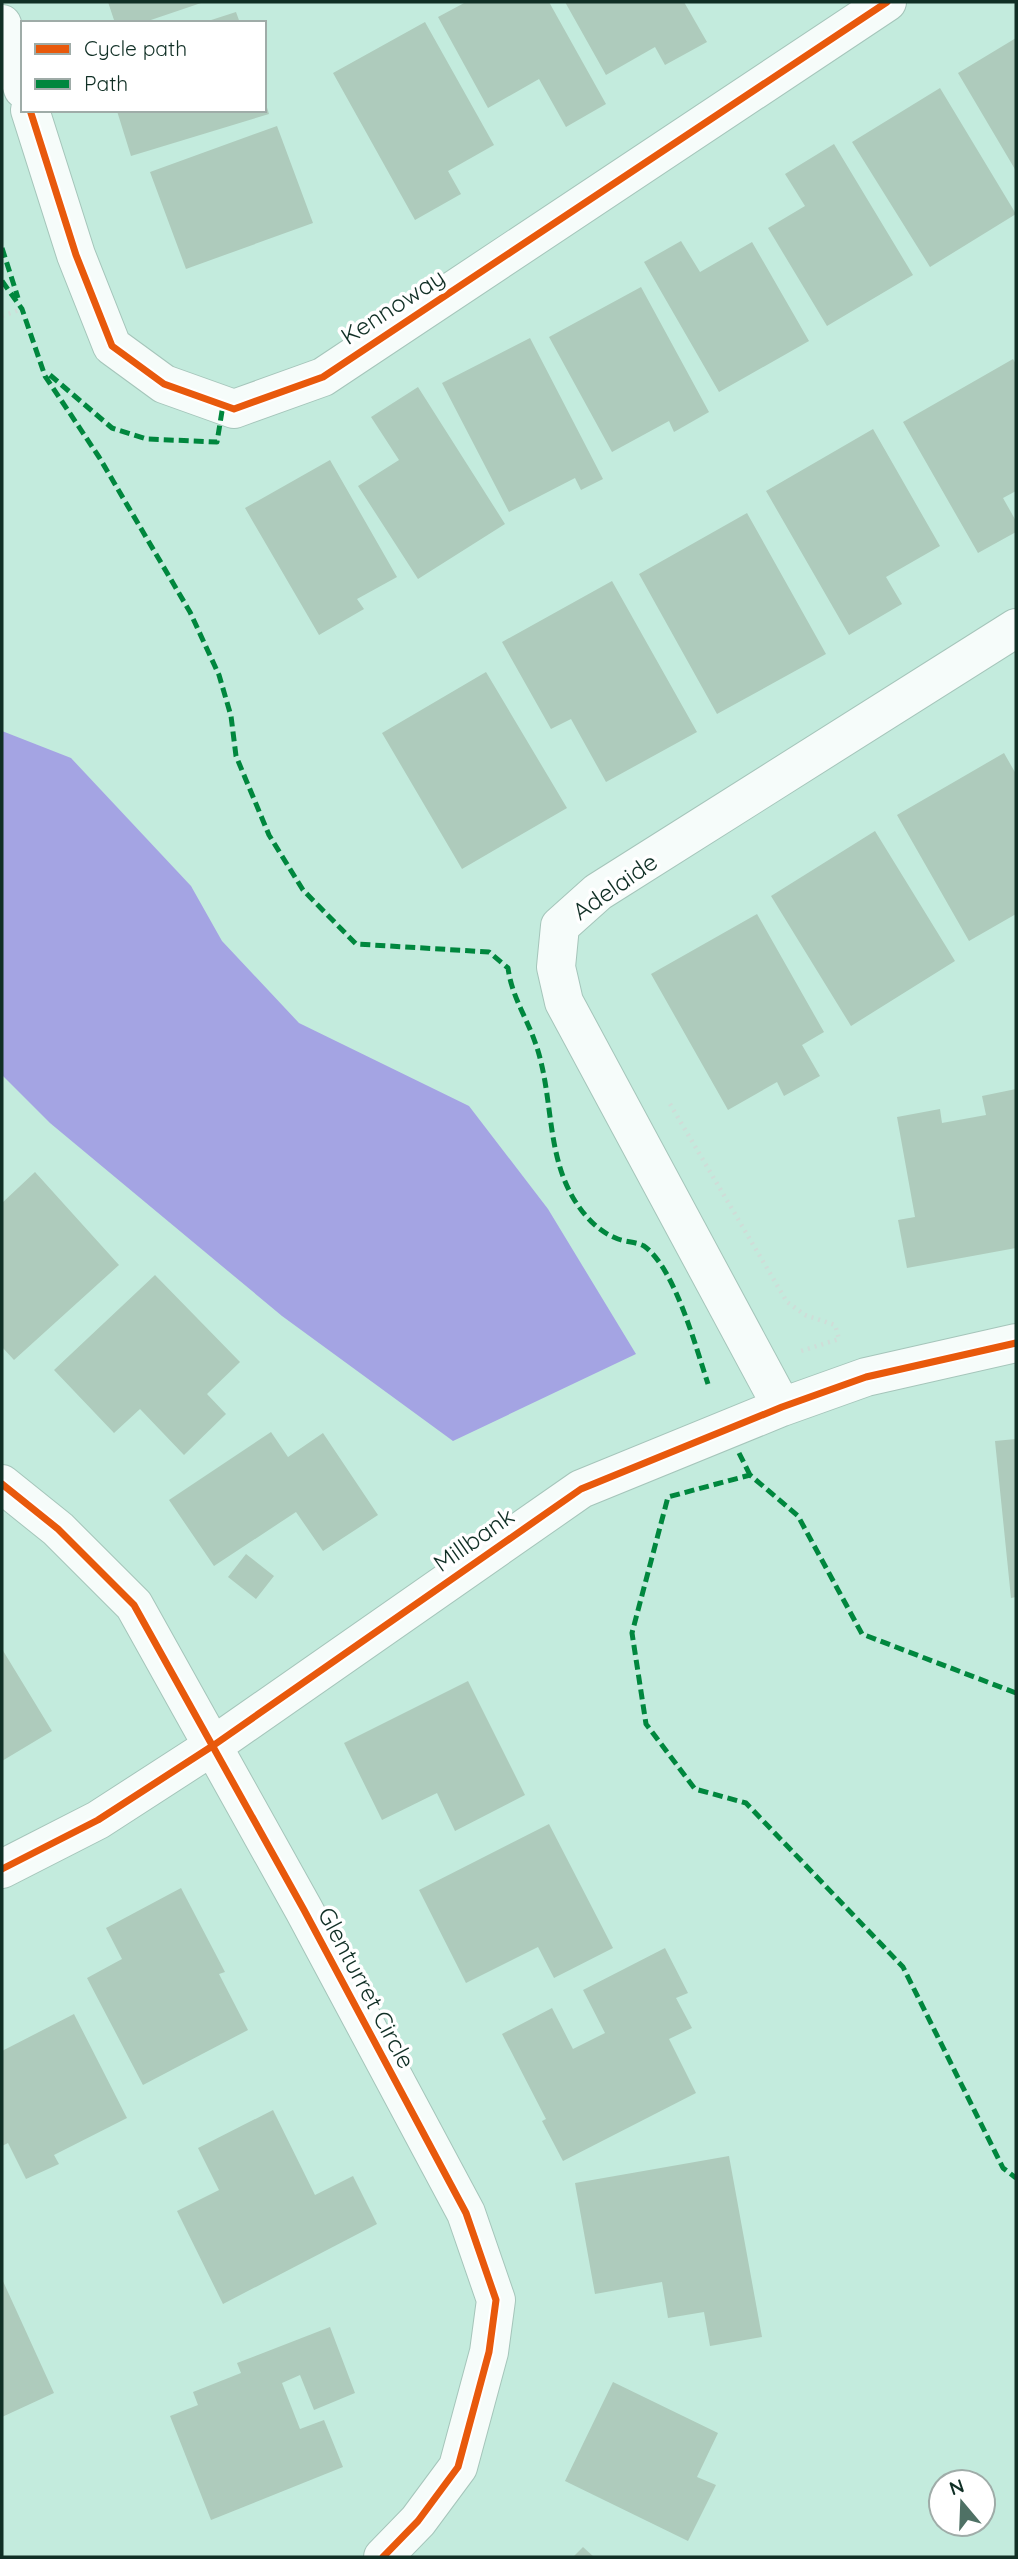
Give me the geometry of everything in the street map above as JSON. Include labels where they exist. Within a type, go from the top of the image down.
[{"type":"street","name":"Kennoway","points":[[31,112],[76,255],[112,346],[164,384],[234,409],[323,377],[887,2]]},
{"type":"street","points":[[2,24],[21,83]]},
{"type":"street","name":"Adelaide","points":[[782,1407],[564,1002],[556,967],[560,926],[598,892],[629,875],[1016,628]]},
{"type":"street","name":"Millbank","points":[[2,1869],[98,1820],[214,1745],[581,1489],[782,1407],[866,1377],[1016,1343]]},
{"type":"street","name":"Glenturret Circle","points":[[2,1484],[58,1529],[134,1605],[214,1745],[466,2213],[496,2300],[489,2352],[458,2467],[418,2521],[383,2557]]},
{"type":"path","points":[[2,316],[22,309]]},
{"type":"path","points":[[666,1097],[787,1302],[805,1315],[835,1325],[839,1339],[801,1351]]},
{"type":"water","points":[[2,731],[71,758],[191,886],[222,941],[299,1023],[469,1106],[548,1209],[636,1354],[453,1441],[282,1316],[50,1123],[2,1075]]},
{"type":"building","points":[[108,2],[204,2],[148,21],[114,21]]},
{"type":"building","points":[[466,2],[549,2],[606,104],[566,127],[539,79],[488,108],[438,17]]},
{"type":"building","points":[[565,2],[684,2],[707,42],[665,65],[655,47],[606,75]]},
{"type":"building","points":[[236,12],[239,21],[208,21]]},
{"type":"building","points":[[425,22],[494,145],[448,171],[461,194],[415,220],[333,73]]},
{"type":"building","points":[[1016,38],[1016,171],[958,73]]},
{"type":"building","points":[[940,88],[1016,214],[930,267],[852,142]]},
{"type":"building","points":[[266,104],[269,114],[131,156],[117,112],[266,112]]},
{"type":"building","points":[[277,126],[313,223],[186,269],[150,172]]},
{"type":"building","points":[[834,144],[913,275],[827,326],[768,228],[805,206],[785,174]]},
{"type":"building","points":[[681,241],[700,272],[752,242],[809,341],[719,392],[644,262]]},
{"type":"building","points":[[641,287],[709,412],[674,432],[669,421],[612,452],[549,337]]},
{"type":"building","points":[[530,338],[603,479],[581,490],[575,478],[509,512],[442,383]]},
{"type":"building","points":[[1013,359],[1016,364],[1016,491],[1003,498],[1016,521],[1016,532],[978,553],[903,422]]},
{"type":"building","points":[[418,387],[505,524],[418,579],[358,486],[399,460],[371,417]]},
{"type":"building","points":[[873,429],[940,546],[886,577],[902,604],[849,635],[766,491]]},
{"type":"building","points":[[330,460],[397,577],[357,599],[364,609],[319,635],[245,508]]},
{"type":"building","points":[[747,513],[826,654],[717,714],[639,574]]},
{"type":"building","points":[[612,581],[697,732],[606,782],[571,719],[551,729],[502,642]]},
{"type":"building","points":[[486,672],[567,808],[462,869],[382,733]]},
{"type":"building","points":[[1004,753],[1016,774],[1016,914],[969,941],[897,815]]},
{"type":"building","points":[[875,831],[955,961],[851,1026],[771,896]]},
{"type":"building","points":[[757,914],[824,1032],[802,1045],[820,1076],[784,1096],[777,1082],[728,1110],[651,974]]},
{"type":"building","points":[[1016,1089],[1016,1248],[907,1268],[898,1220],[915,1217],[897,1117],[940,1109],[942,1123],[986,1115],[982,1096]]},
{"type":"building","points":[[35,1172],[119,1265],[14,1360],[2,1347],[2,1203]]},
{"type":"building","points":[[155,1275],[240,1362],[207,1394],[226,1414],[184,1455],[140,1409],[114,1433],[54,1370]]},
{"type":"building","points":[[271,1432],[288,1457],[323,1433],[378,1515],[323,1551],[296,1512],[214,1566],[169,1500]]},
{"type":"building","points":[[1016,1439],[1016,1597],[1011,1598],[995,1441]]},
{"type":"building","points":[[246,1554],[274,1576],[256,1599],[228,1577]]},
{"type":"building","points":[[2,1649],[52,1731],[2,1761]]},
{"type":"building","points":[[468,1681],[525,1795],[455,1831],[437,1793],[382,1820],[344,1743]]},
{"type":"building","points":[[549,1824],[613,1948],[554,1978],[538,1947],[466,1983],[419,1890]]},
{"type":"building","points":[[181,1888],[225,1972],[219,1974],[248,2030],[143,2085],[87,1978],[122,1959],[106,1928]]},
{"type":"building","points":[[665,1948],[688,1993],[676,1998],[692,2028],[669,2039],[696,2093],[563,2161],[542,2121],[546,2119],[502,2034],[552,2008],[573,2049],[605,2033],[583,1990]]},
{"type":"building","points":[[74,2014],[127,2118],[54,2155],[59,2164],[26,2179],[8,2143],[2,2146],[2,2051]]},
{"type":"building","points":[[273,2110],[315,2195],[353,2176],[377,2224],[223,2304],[177,2211],[219,2190],[198,2148]]},
{"type":"building","points":[[729,2156],[762,2337],[710,2346],[704,2312],[668,2318],[662,2282],[595,2294],[575,2183]]},
{"type":"building","points":[[2,2279],[54,2393],[2,2417]]},
{"type":"building","points":[[330,2327],[355,2393],[314,2410],[300,2375],[282,2383],[300,2429],[324,2420],[343,2467],[211,2520],[170,2416],[198,2405],[193,2392],[241,2373],[237,2363]]},
{"type":"building","points":[[613,2382],[718,2433],[697,2477],[716,2485],[688,2541],[565,2481]]},
{"type":"building","points":[[583,2547],[594,2557],[573,2557]]},
{"type":"marked path","points":[[2,248],[18,298]]},
{"type":"marked path","points":[[2,281],[22,309],[45,376],[99,457],[190,612],[219,675],[231,716],[236,756],[269,835],[303,890],[356,944],[489,952],[508,968],[541,1062],[554,1143],[565,1183],[588,1219],[611,1236],[644,1246],[655,1257],[675,1290],[708,1384]]},
{"type":"marked path","points":[[50,375],[112,428],[147,439],[217,442],[223,405]]},
{"type":"marked path","points":[[739,1453],[750,1475]]},
{"type":"marked path","points":[[1016,1693],[862,1634],[798,1516],[750,1475],[668,1497],[632,1633],[646,1724],[695,1789],[746,1803],[903,1967],[1003,2168],[1016,2178]]},
{"type":"cycle path","points":[[31,112],[76,255],[112,346],[164,384],[234,409],[323,377],[887,2]]},
{"type":"cycle path","points":[[2,1869],[98,1820],[214,1745],[581,1489],[782,1407],[866,1377],[1016,1343]]},
{"type":"cycle path","points":[[2,1484],[58,1529],[134,1605],[304,1910],[466,2213],[496,2300],[489,2352],[458,2467],[418,2521],[383,2557]]}]
